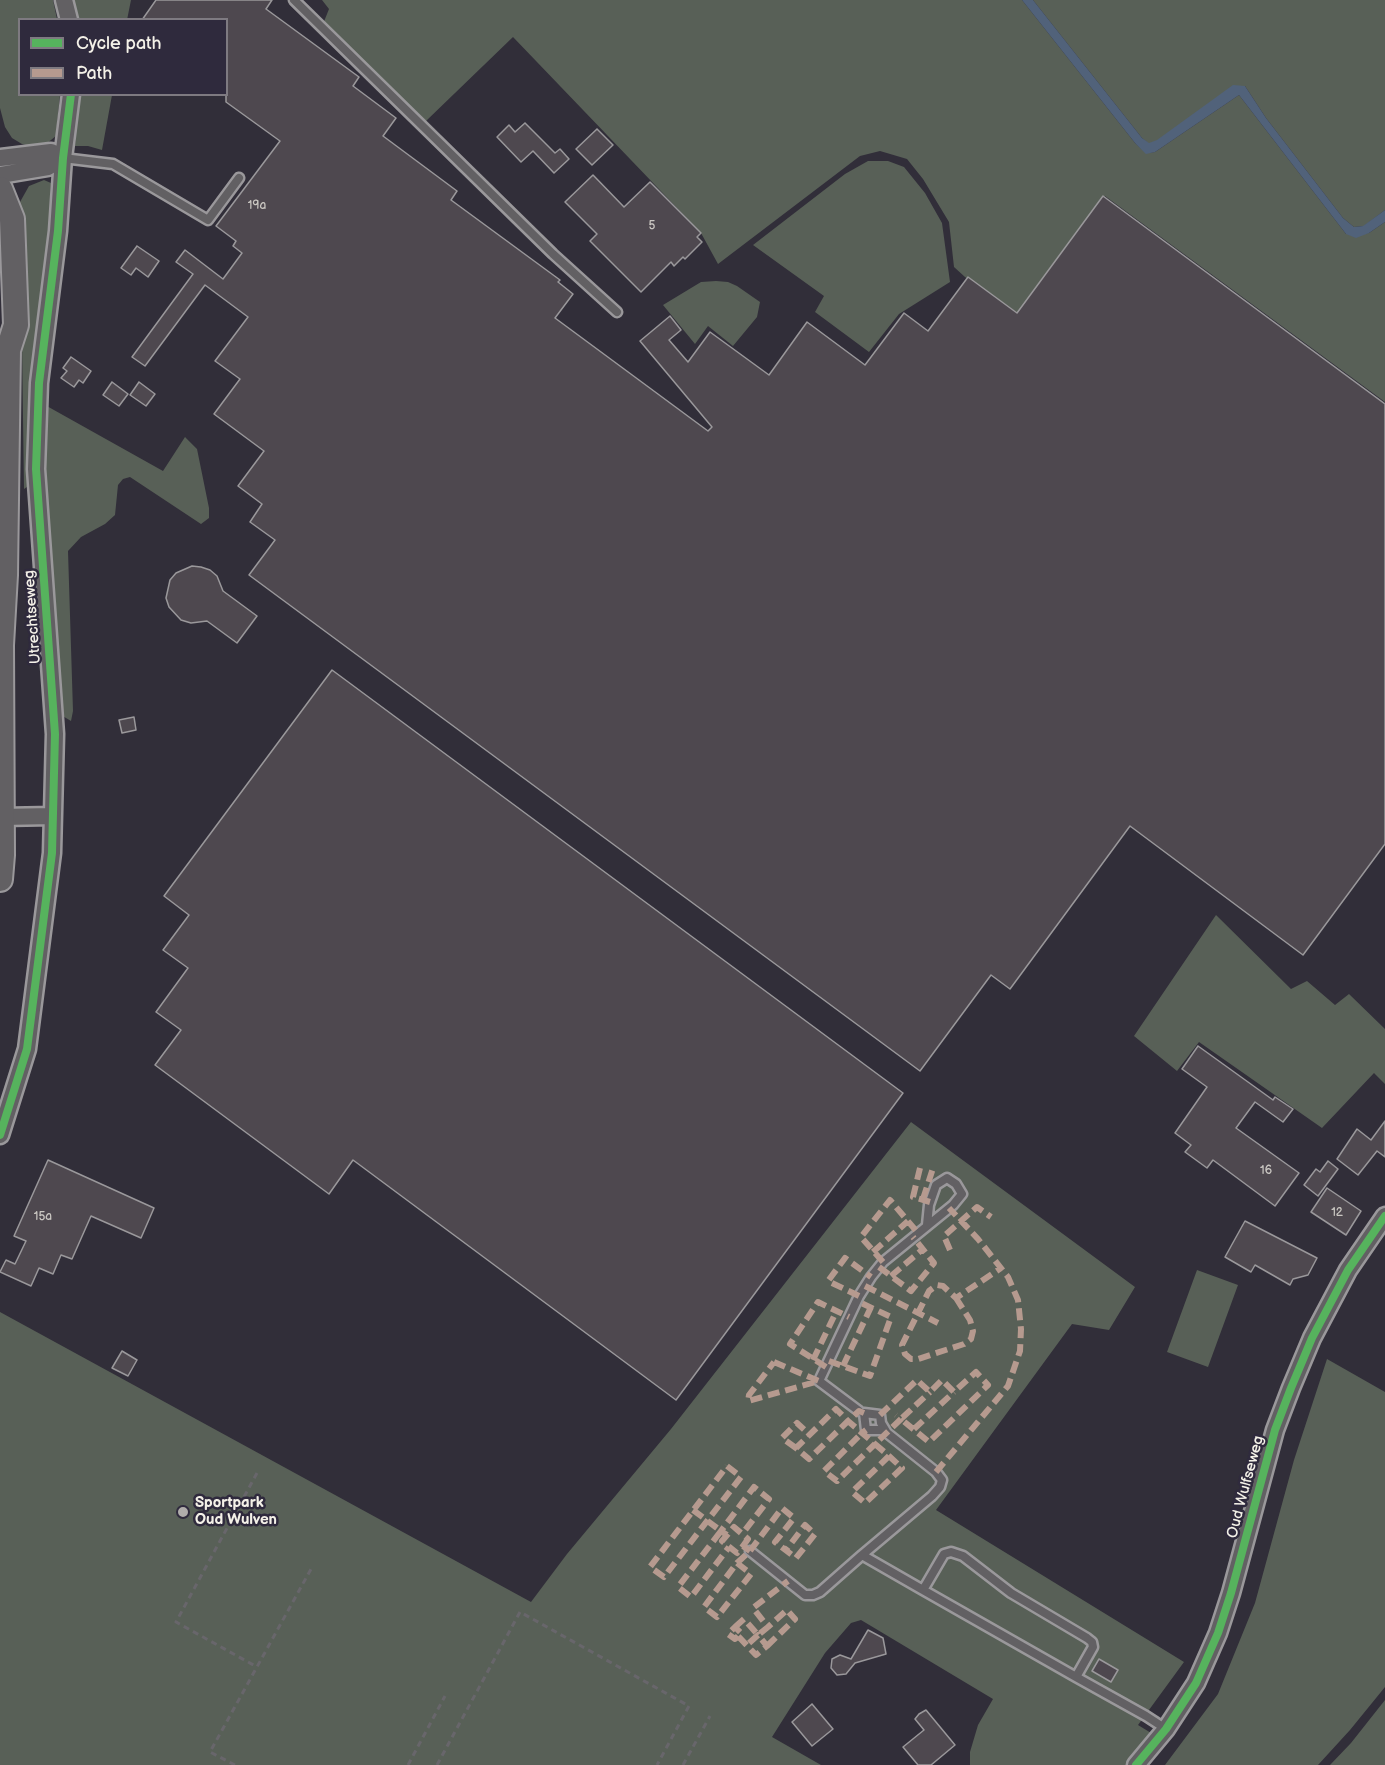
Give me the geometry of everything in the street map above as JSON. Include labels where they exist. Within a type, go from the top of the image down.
[{"type":"main road","name":"Utrechtseweg","points":[[0,189],[12,219],[11,288],[16,326],[4,340],[5,575],[1,645],[0,817],[2,855],[0,879]]},
{"type":"street","points":[[64,0],[68,18]]},
{"type":"street","name":"Utrechtseweg","points":[[0,1135],[27,1049],[52,853],[55,734],[36,469],[39,383],[58,231],[63,158],[71,96]]},
{"type":"street","points":[[0,158],[51,153],[63,158]]},
{"type":"street","points":[[0,175],[48,166],[63,158]]},
{"type":"street","points":[[0,817],[52,816]]},
{"type":"street","name":"Oud Wulfseweg","points":[[1136,1765],[1166,1729],[1196,1683],[1218,1633],[1231,1593],[1275,1430],[1312,1338],[1348,1270],[1385,1216]]},
{"type":"lane","points":[[294,0],[553,254],[618,312]]},
{"type":"lane","points":[[63,158],[113,164],[208,220],[239,178]]},
{"type":"lane","points":[[859,1411],[819,1381],[865,1286],[883,1262],[953,1205],[962,1194],[956,1184],[947,1178],[936,1185],[929,1204],[927,1225]]},
{"type":"lane","points":[[750,1551],[805,1594],[813,1595],[820,1592],[932,1496],[942,1480],[936,1472],[887,1433]]},
{"type":"lane","points":[[923,1590],[944,1554],[951,1552],[963,1556],[1011,1593],[1092,1642],[1093,1647],[1076,1677]]},
{"type":"lane","points":[[862,1555],[1166,1729]]},
{"type":"path","points":[[257,1473],[176,1622],[257,1667]]},
{"type":"path","points":[[235,1765],[210,1752],[311,1569]]},
{"type":"path","points":[[437,1765],[519,1612],[689,1706],[657,1765]]},
{"type":"path","points":[[408,1765],[445,1696]]},
{"type":"path","points":[[683,1765],[710,1716]]},
{"type":"shaded area","points":[[0,0],[53,0],[57,18],[18,18],[18,96],[60,96],[56,136],[46,144],[33,147],[22,144],[12,138],[5,127],[0,108]]},
{"type":"shaded area","points":[[72,0],[131,0],[127,18],[77,18]]},
{"type":"shaded area","points":[[322,0],[1022,0],[1135,143],[1146,153],[1155,152],[1239,95],[1346,234],[1369,233],[1385,222],[1385,402],[1105,196],[1018,313],[954,267],[949,222],[923,179],[907,159],[880,151],[860,156],[718,264],[701,233],[513,37],[426,121],[323,24],[329,9]]},
{"type":"shaded area","points":[[1033,0],[1385,0],[1385,210],[1364,226],[1354,227],[1343,218],[1266,118],[1245,86],[1206,106],[1157,141],[1149,144]]},
{"type":"shaded area","points":[[78,96],[112,96],[102,150],[88,146],[75,146]]},
{"type":"shaded area","points":[[868,161],[888,161],[904,167],[925,193],[942,223],[950,282],[899,314],[869,352],[815,312],[824,296],[753,245],[845,174]]},
{"type":"shaded area","points":[[44,180],[51,183],[49,231],[30,485],[24,489],[20,202],[29,186]]},
{"type":"shaded area","points":[[701,282],[728,282],[737,286],[760,302],[757,317],[733,346],[708,326],[695,344],[663,305]]},
{"type":"shaded area","points":[[45,405],[163,471],[185,437],[197,449],[209,508],[209,518],[201,524],[130,477],[123,479],[118,485],[115,515],[105,524],[81,537],[68,551],[73,711],[71,721],[61,715],[44,489]]},
{"type":"shaded area","points":[[1216,915],[1291,989],[1307,981],[1335,1005],[1349,994],[1385,1029],[1385,1084],[1374,1073],[1322,1128],[1199,1042],[1177,1071],[1134,1036]]},
{"type":"shaded area","points":[[911,1122],[1135,1287],[1109,1330],[1072,1324],[936,1510],[1184,1662],[1138,1725],[1156,1736],[1131,1765],[970,1765],[970,1752],[978,1725],[993,1699],[861,1620],[851,1623],[825,1653],[772,1737],[821,1765],[0,1765],[0,1312],[531,1602],[567,1554],[671,1429]]},
{"type":"shaded area","points":[[1197,1270],[1238,1285],[1208,1367],[1167,1352]]},
{"type":"shaded area","points":[[1327,1359],[1385,1392],[1385,1687],[1318,1765],[1165,1765],[1218,1694],[1255,1603],[1294,1460]]},
{"type":"shaded area","points":[[1385,1700],[1385,1765],[1330,1765],[1351,1743]]},
{"type":"water","points":[[1022,0],[1033,0],[1142,138],[1149,143],[1157,140],[1233,85],[1245,86],[1266,118],[1343,218],[1354,227],[1363,226],[1385,210],[1385,222],[1369,233],[1356,238],[1346,234],[1239,95],[1155,152],[1146,154]]},
{"type":"building","points":[[156,0],[272,0],[266,9],[359,77],[353,86],[396,118],[383,136],[457,191],[451,200],[560,280],[558,282],[573,294],[555,318],[708,431],[712,427],[640,341],[670,316],[681,330],[669,340],[688,362],[710,332],[769,375],[807,322],[865,365],[904,313],[928,331],[968,277],[1017,313],[1103,196],[1385,404],[1385,844],[1303,955],[1130,826],[1010,989],[991,975],[920,1071],[249,575],[275,540],[250,522],[262,504],[238,486],[264,451],[214,414],[240,379],[215,361],[248,317],[205,285],[145,366],[132,357],[193,274],[176,262],[185,250],[223,279],[242,253],[233,246],[236,241],[216,226],[280,141],[226,102],[226,96],[228,96],[228,18],[143,18]]},
{"type":"building","points":[[525,123],[555,153],[560,149],[569,159],[554,173],[533,151],[521,162],[497,137],[509,125],[515,132]]},
{"type":"building","points":[[597,129],[613,145],[592,165],[576,149]]},
{"type":"building","points":[[593,175],[624,207],[650,182],[701,233],[697,237],[702,242],[685,259],[683,257],[674,266],[671,262],[641,292],[590,241],[597,234],[565,202]]},
{"type":"building","points":[[137,246],[159,261],[148,277],[136,268],[131,275],[121,268]]},
{"type":"building","points":[[71,357],[91,371],[83,383],[79,380],[74,387],[61,378],[67,371],[63,368]]},
{"type":"building","points":[[112,382],[128,394],[119,406],[103,395]]},
{"type":"building","points":[[139,382],[155,394],[146,406],[130,395]]},
{"type":"building","points":[[192,566],[210,570],[217,576],[223,591],[257,616],[237,643],[207,621],[191,623],[181,620],[169,607],[166,598],[170,580],[176,573]]},
{"type":"building","points":[[332,670],[903,1093],[676,1400],[353,1160],[329,1194],[155,1065],[181,1030],[156,1012],[188,968],[163,950],[189,915],[164,896]]},
{"type":"building","points":[[134,717],[136,730],[122,733],[119,720]]},
{"type":"building","points":[[1198,1046],[1273,1100],[1275,1097],[1293,1109],[1283,1122],[1255,1102],[1236,1128],[1299,1173],[1275,1206],[1213,1160],[1207,1168],[1185,1152],[1191,1145],[1175,1133],[1207,1087],[1182,1069]]},
{"type":"building","points":[[1385,1121],[1385,1157],[1377,1151],[1358,1175],[1337,1159],[1357,1129],[1371,1140]]},
{"type":"building","points":[[48,1160],[154,1208],[141,1238],[91,1216],[72,1259],[61,1255],[53,1274],[39,1268],[31,1286],[0,1272],[6,1260],[15,1264],[26,1241],[14,1236]]},
{"type":"building","points":[[1328,1161],[1338,1169],[1318,1196],[1304,1185],[1316,1169],[1320,1172]]},
{"type":"building","points":[[1327,1188],[1361,1211],[1346,1235],[1311,1212]]},
{"type":"building","points":[[1245,1221],[1317,1258],[1308,1275],[1293,1279],[1290,1285],[1255,1265],[1251,1272],[1225,1257]]},
{"type":"building","points":[[122,1351],[137,1360],[128,1376],[112,1368]]},
{"type":"building","points":[[868,1630],[883,1638],[886,1654],[855,1663],[846,1674],[837,1675],[831,1668],[832,1659],[840,1655],[851,1659]]},
{"type":"building","points":[[1099,1659],[1118,1670],[1111,1682],[1092,1671]]},
{"type":"building","points":[[812,1704],[833,1729],[812,1746],[792,1722]]},
{"type":"building","points":[[926,1710],[955,1745],[931,1765],[918,1765],[903,1747],[924,1730],[915,1719]]},
{"type":"marked path","points":[[923,1199],[934,1165]]},
{"type":"marked path","points":[[920,1168],[913,1197],[930,1202]]},
{"type":"marked path","points":[[883,1262],[861,1237],[890,1200],[918,1233]]},
{"type":"marked path","points":[[950,1250],[944,1236],[977,1207],[991,1217]]},
{"type":"marked path","points":[[936,1472],[1008,1386],[1020,1351],[1021,1329],[1018,1300],[1008,1277],[978,1239],[949,1208]]},
{"type":"marked path","points":[[873,1252],[908,1221]]},
{"type":"marked path","points":[[879,1267],[911,1291],[934,1263],[913,1237]]},
{"type":"marked path","points":[[891,1276],[923,1249]]},
{"type":"marked path","points":[[859,1296],[828,1281],[845,1258],[871,1277]]},
{"type":"marked path","points":[[956,1298],[970,1320],[973,1331],[971,1339],[964,1344],[918,1359],[911,1359],[905,1354],[902,1345],[929,1291],[937,1285],[943,1286],[956,1298],[1001,1268]]},
{"type":"marked path","points":[[865,1286],[938,1323]]},
{"type":"marked path","points":[[829,1361],[870,1376],[891,1317],[857,1301]]},
{"type":"marked path","points":[[826,1367],[790,1344],[818,1302],[849,1317]]},
{"type":"marked path","points":[[843,1366],[871,1307]]},
{"type":"marked path","points":[[813,1360],[837,1310]]},
{"type":"marked path","points":[[774,1362],[819,1381],[748,1401],[749,1395],[774,1362]]},
{"type":"marked path","points":[[880,1415],[917,1380],[930,1392],[942,1380],[954,1392],[976,1372],[988,1385],[929,1442],[901,1419],[930,1392]]},
{"type":"marked path","points":[[914,1429],[954,1392]]},
{"type":"marked path","points":[[864,1413],[859,1411],[848,1421],[809,1459],[796,1448],[836,1409],[848,1421],[862,1433],[875,1444],[837,1481],[824,1471],[862,1433],[866,1430]]},
{"type":"marked path","points":[[889,1456],[852,1492],[865,1503],[902,1468],[889,1456],[875,1444],[901,1419],[896,1415]]},
{"type":"marked path","points":[[796,1448],[782,1438],[797,1423],[810,1435]]},
{"type":"marked path","points":[[727,1466],[741,1477],[664,1577],[650,1567],[727,1466]]},
{"type":"marked path","points":[[727,1535],[721,1531],[754,1487],[769,1499],[742,1534]]},
{"type":"marked path","points":[[737,1563],[751,1574],[717,1617],[704,1607],[737,1563],[750,1551],[782,1508],[794,1518],[775,1542],[796,1558],[815,1534],[805,1525],[786,1550]]},
{"type":"marked path","points":[[693,1510],[721,1531],[678,1587],[691,1597],[729,1547]]},
{"type":"marked path","points":[[743,1546],[748,1539],[734,1527],[722,1541],[737,1553],[743,1546],[750,1551]]},
{"type":"marked path","points":[[735,1627],[744,1619],[758,1635],[768,1627],[753,1608],[788,1581]]},
{"type":"marked path","points":[[767,1646],[795,1619],[787,1610],[768,1627]]},
{"type":"marked path","points":[[738,1636],[735,1639],[728,1634],[735,1627],[741,1633],[738,1636],[756,1655],[767,1646],[758,1635],[747,1645]]},
{"type":"cycle path","points":[[0,1135],[27,1049],[52,853],[55,734],[36,469],[39,383],[58,231],[63,158],[71,96]]},
{"type":"cycle path","points":[[1136,1765],[1166,1729],[1196,1683],[1218,1633],[1231,1593],[1275,1430],[1291,1388],[1312,1338],[1348,1270],[1385,1216]]},
{"type":"place","name":"Sportpark Oud Wulven","points":[[183,1512]]}]
